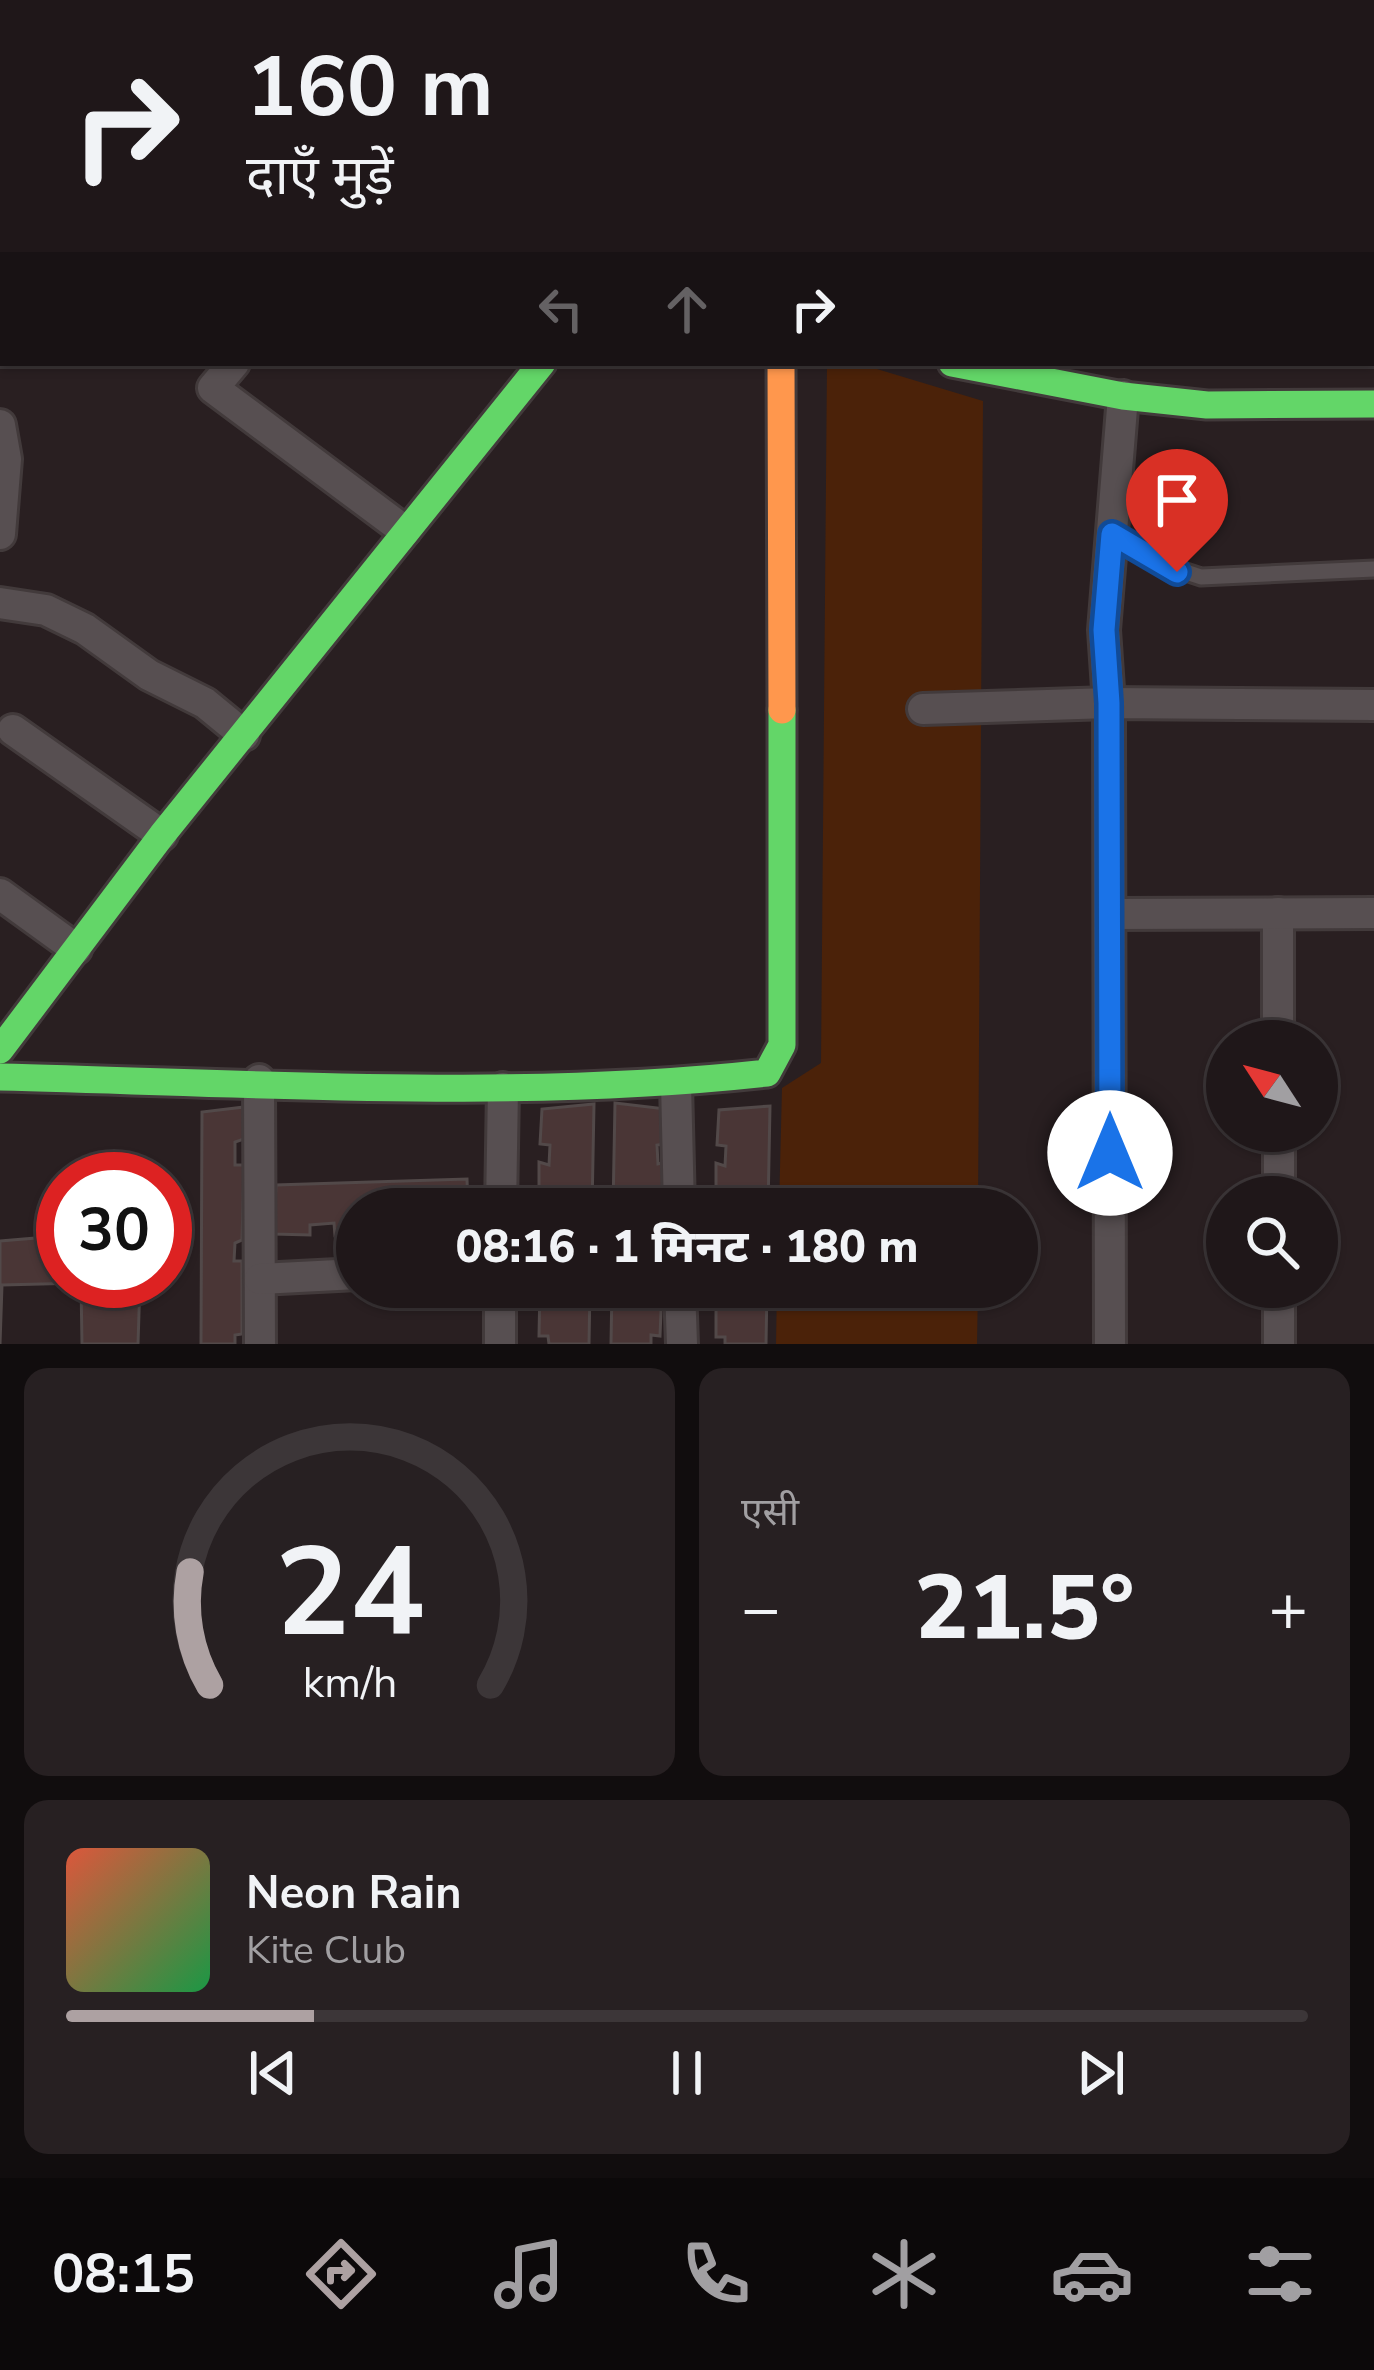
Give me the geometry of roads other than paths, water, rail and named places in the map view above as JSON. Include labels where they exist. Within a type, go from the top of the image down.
[{"type":"street","points":[[231,366],[213,388],[405,531]]},
{"type":"street","points":[[0,1050],[162,835],[540,366]]},
{"type":"street","points":[[0,1077],[503,1088],[676,1083],[767,1073],[782,1045],[781,366]]},
{"type":"street","points":[[968,366],[1124,396],[1207,405],[1374,404]]},
{"type":"street","points":[[1110,1344],[1109,703],[1104,630],[1124,396]]},
{"type":"street","points":[[0,425],[6,458],[0,534]]},
{"type":"street","points":[[0,603],[46,610],[85,629],[148,675],[205,703],[244,735]]},
{"type":"street","points":[[923,709],[1109,703],[1374,705]]},
{"type":"street","points":[[13,730],[162,835]]},
{"type":"street","points":[[0,894],[76,949]]},
{"type":"street","points":[[1109,914],[1374,913]]},
{"type":"street","points":[[1278,914],[1278,1020]]},
{"type":"street","points":[[259,1080],[260,1344]]},
{"type":"street","points":[[676,1083],[678,1188]]},
{"type":"street","points":[[501,1188],[503,1088]]},
{"type":"street","points":[[260,1279],[336,1275]]},
{"type":"street","points":[[500,1308],[500,1344]]},
{"type":"street","points":[[681,1308],[682,1344]]},
{"type":"street","points":[[1279,1308],[1279,1344]]},
{"type":"lane","points":[[1112,534],[1153,561],[1201,578],[1374,569]]}]
